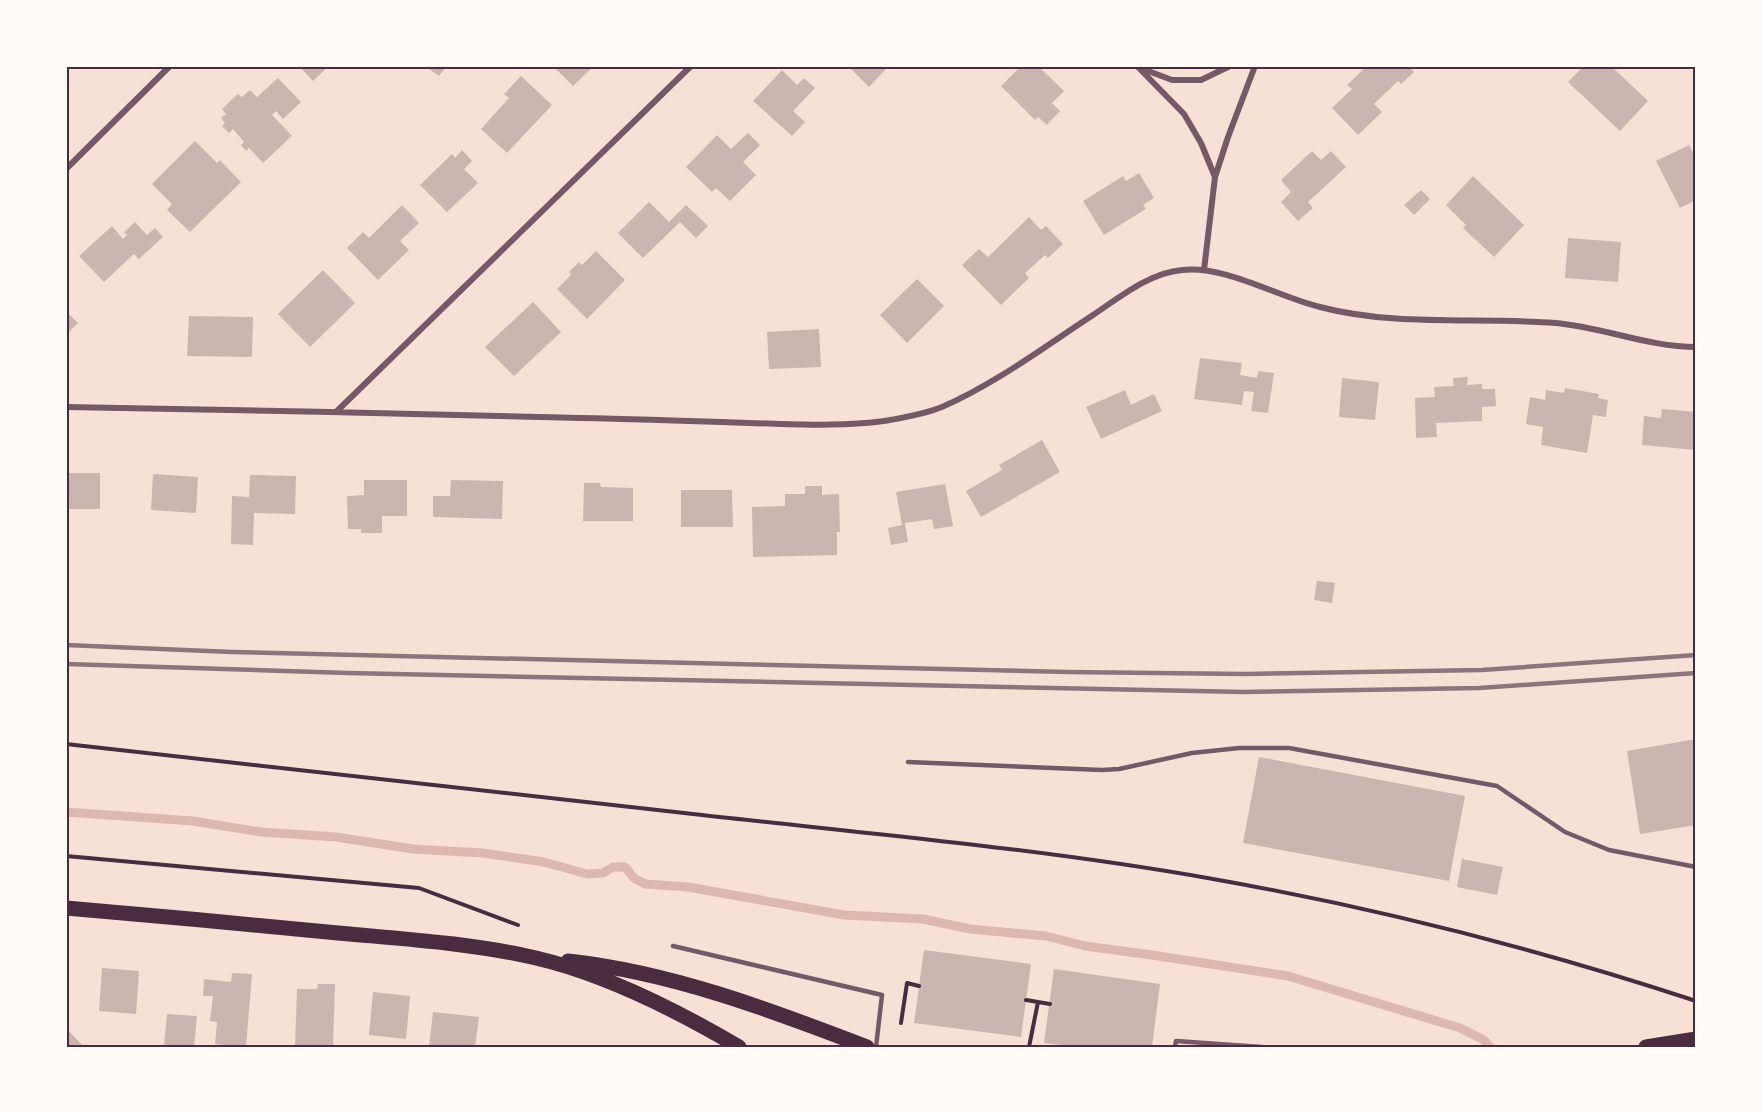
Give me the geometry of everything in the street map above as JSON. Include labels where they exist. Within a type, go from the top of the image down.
[{"type":"main road","points":[[66,908],[413,939],[585,963],[666,980],[794,1020],[867,1047]]},
{"type":"main road","points":[[537,958],[593,977],[644,998],[686,1017],[739,1047]]},
{"type":"main road","points":[[1646,1047],[1696,1039]]},
{"type":"street","points":[[66,169],[170,66]]},
{"type":"street","points":[[336,412],[691,66]]},
{"type":"street","points":[[1138,67],[1172,80],[1201,80],[1230,66]]},
{"type":"street","points":[[1204,270],[1215,177],[1254,66]]},
{"type":"street","points":[[1138,67],[1184,114],[1201,143],[1215,177]]},
{"type":"street","points":[[66,407],[832,426],[886,421],[939,409],[1006,372],[1135,288],[1158,275],[1183,270],[1204,270],[1245,281],[1319,307],[1358,315],[1561,324],[1656,344],[1696,347]]},
{"type":"lane","points":[[908,762],[1102,770],[1119,769],[1199,752],[1239,748],[1289,748],[1497,786],[1565,832],[1609,850],[1696,867]]},
{"type":"lane","points":[[674,946],[882,995],[876,1047]]},
{"type":"lane","points":[[1175,1047],[1176,1041],[1262,1047]]},
{"type":"path","points":[[66,744],[997,848],[1196,876],[1306,897],[1462,932],[1696,1001]]},
{"type":"path","points":[[66,856],[419,888],[518,925]]},
{"type":"path","points":[[901,1023],[907,983],[919,986]]},
{"type":"path","points":[[1026,1000],[1050,1004]]},
{"type":"path","points":[[1029,1047],[1038,1002]]},
{"type":"building","points":[[299,66],[329,66],[313,81]]},
{"type":"building","points":[[425,66],[447,66],[439,76]]},
{"type":"building","points":[[553,66],[594,66],[573,86]]},
{"type":"building","points":[[848,66],[886,66],[888,67],[869,87]]},
{"type":"building","points":[[1021,66],[1038,66],[1064,91],[1052,103],[1060,111],[1047,125],[1038,117],[1035,120],[1001,86]]},
{"type":"building","points":[[1367,66],[1386,68],[1408,66],[1414,72],[1401,84],[1398,81],[1374,104],[1382,112],[1358,135],[1332,108],[1352,89],[1347,85]]},
{"type":"building","points":[[1584,66],[1611,66],[1648,101],[1620,131],[1568,82]]},
{"type":"building","points":[[782,70],[797,85],[804,78],[815,88],[793,111],[805,122],[792,136],[753,101]]},
{"type":"building","points":[[521,76],[552,105],[507,153],[481,129],[509,98],[504,94]]},
{"type":"building","points":[[278,78],[301,102],[283,119],[276,111],[272,115],[292,136],[263,163],[249,148],[246,151],[241,145],[244,142],[233,129],[229,133],[222,126],[225,123],[221,118],[226,114],[222,109],[238,94],[242,97],[250,90],[257,97]]},
{"type":"building","points":[[748,133],[760,145],[743,162],[756,175],[730,201],[716,188],[712,192],[686,167],[717,135],[731,149]]},
{"type":"building","points":[[195,141],[217,163],[220,160],[241,182],[190,232],[167,210],[172,204],[152,184]]},
{"type":"building","points":[[1689,145],[1696,158],[1696,200],[1680,208],[1656,161]]},
{"type":"building","points":[[462,150],[472,161],[464,169],[478,183],[447,212],[420,185],[452,154],[455,158]]},
{"type":"building","points":[[1312,151],[1321,160],[1331,151],[1346,167],[1308,202],[1313,208],[1298,221],[1281,202],[1291,192],[1281,180]]},
{"type":"building","points":[[1139,173],[1154,198],[1143,205],[1146,209],[1104,235],[1083,201],[1123,176],[1126,181]]},
{"type":"building","points":[[1473,176],[1524,225],[1494,257],[1463,228],[1466,225],[1446,205]]},
{"type":"building","points":[[1421,190],[1430,199],[1414,215],[1404,205]]},
{"type":"building","points":[[649,202],[669,222],[686,205],[708,226],[696,238],[680,222],[643,258],[618,233]]},
{"type":"building","points":[[402,205],[419,223],[400,241],[409,250],[378,280],[347,248],[363,232],[369,238]]},
{"type":"building","points":[[1029,217],[1041,230],[1046,226],[1063,244],[1048,258],[1045,255],[1025,273],[1029,278],[1001,305],[962,265],[979,249],[988,257]]},
{"type":"building","points":[[135,222],[147,235],[155,228],[163,237],[139,259],[134,254],[104,282],[79,256],[112,226],[123,239],[127,235],[124,232]]},
{"type":"building","points":[[1568,238],[1621,242],[1618,282],[1565,278]]},
{"type":"building","points":[[596,251],[625,280],[587,319],[557,289],[571,275],[569,272],[579,262],[582,265]]},
{"type":"building","points":[[323,270],[355,303],[310,347],[278,314]]},
{"type":"building","points":[[917,279],[944,306],[907,343],[880,315]]},
{"type":"building","points":[[533,302],[561,332],[514,376],[485,347]]},
{"type":"building","points":[[66,311],[78,323],[66,335]]},
{"type":"building","points":[[189,316],[253,317],[252,357],[187,356]]},
{"type":"building","points":[[819,329],[821,367],[769,369],[767,332]]},
{"type":"building","points":[[1200,358],[1242,363],[1240,375],[1257,378],[1258,371],[1274,373],[1268,413],[1251,411],[1254,392],[1244,391],[1242,405],[1194,399]]},
{"type":"building","points":[[1468,377],[1467,385],[1482,384],[1482,389],[1495,389],[1496,406],[1482,407],[1482,421],[1436,423],[1437,437],[1416,438],[1415,398],[1435,397],[1434,387],[1454,386],[1453,378]]},
{"type":"building","points":[[1342,378],[1379,382],[1375,420],[1339,417]]},
{"type":"building","points":[[1565,388],[1599,394],[1598,398],[1608,400],[1606,417],[1593,415],[1587,453],[1541,445],[1543,427],[1526,424],[1530,397],[1545,400],[1546,390],[1564,393]]},
{"type":"building","points":[[1125,390],[1131,405],[1154,394],[1162,411],[1101,439],[1086,407]]},
{"type":"building","points":[[1662,409],[1696,412],[1696,450],[1642,445],[1644,416],[1661,418]]},
{"type":"building","points":[[1042,440],[1060,472],[981,517],[966,491],[1002,470],[999,465]]},
{"type":"building","points":[[66,473],[100,473],[100,509],[66,509]]},
{"type":"building","points":[[153,474],[198,477],[196,513],[151,510]]},
{"type":"building","points":[[250,475],[296,476],[295,514],[254,513],[253,545],[231,544],[232,496],[249,497]]},
{"type":"building","points":[[364,480],[407,480],[407,516],[382,516],[382,533],[361,533],[361,529],[348,529],[347,496],[364,495]]},
{"type":"building","points":[[451,480],[503,481],[502,519],[433,517],[433,496],[450,496]]},
{"type":"building","points":[[584,483],[600,483],[601,487],[633,488],[633,521],[583,521]]},
{"type":"building","points":[[945,484],[953,526],[934,529],[932,519],[905,523],[908,542],[891,545],[888,528],[902,525],[896,492]]},
{"type":"building","points":[[805,486],[822,486],[822,495],[839,494],[840,532],[837,532],[837,555],[753,557],[752,507],[785,506],[785,494],[805,494]]},
{"type":"building","points":[[681,490],[732,490],[733,527],[681,527]]},
{"type":"building","points":[[1317,581],[1335,583],[1332,603],[1314,600]]},
{"type":"building","points":[[1696,739],[1696,825],[1640,834],[1627,751]]},
{"type":"building","points":[[1259,757],[1465,796],[1449,881],[1243,843]]},
{"type":"building","points":[[1462,859],[1503,867],[1497,895],[1457,887]]},
{"type":"building","points":[[924,950],[1031,964],[1021,1037],[914,1023]]},
{"type":"building","points":[[102,968],[139,971],[136,1014],[99,1011]]},
{"type":"building","points":[[1054,969],[1160,984],[1152,1047],[1076,1047],[1044,1043]]},
{"type":"building","points":[[232,973],[252,974],[246,1047],[215,1044],[217,1022],[210,1021],[213,996],[203,996],[204,979],[231,982]]},
{"type":"building","points":[[318,984],[335,984],[333,1047],[295,1046],[297,989],[317,989]]},
{"type":"building","points":[[373,992],[410,996],[406,1039],[369,1035]]},
{"type":"building","points":[[433,1012],[479,1017],[475,1047],[429,1047]]},
{"type":"building","points":[[167,1014],[197,1016],[194,1047],[164,1047]]},
{"type":"building","points":[[66,1028],[84,1047],[66,1047]]},
{"type":"waterway","points":[[66,812],[193,821],[261,832],[336,837],[413,849],[482,853],[544,862],[587,874],[603,873],[613,867],[625,867],[634,878],[645,884],[688,887],[844,915],[923,919],[970,929],[1046,936],[1085,946],[1288,976],[1460,1028],[1484,1040],[1490,1047]]},
{"type":"railway","points":[[66,645],[232,652],[1067,672],[1245,674],[1482,670],[1696,655]]},
{"type":"railway","points":[[66,664],[348,673],[1244,692],[1479,688],[1696,673]]}]
